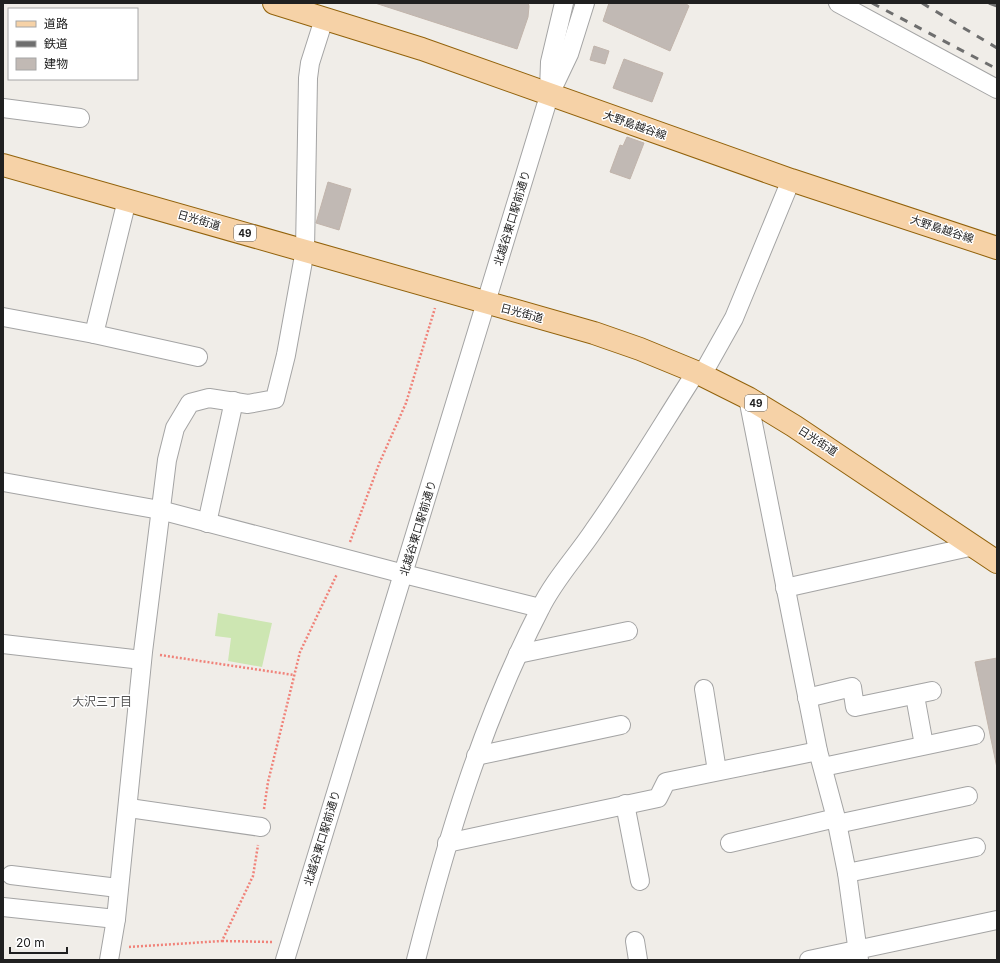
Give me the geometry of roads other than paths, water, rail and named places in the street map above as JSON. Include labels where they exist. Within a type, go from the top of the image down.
[{"type":"main road","name":"大野島越谷線","points":[[274,3],[422,49],[549,96],[791,180],[997,248]]},
{"type":"main road","name":"日光街道","points":[[3,165],[594,333],[699,373],[748,398],[800,430],[997,562]]},
{"type":"street","points":[[549,96],[550,62],[564,3]]},
{"type":"street","points":[[549,96],[569,54],[585,3]]},
{"type":"street","points":[[838,3],[997,89]]},
{"type":"street","points":[[110,954],[116,919],[143,656],[167,460],[175,428],[190,403],[209,398],[248,404],[275,398],[286,355],[305,250],[308,78],[310,63],[324,19]]},
{"type":"street","name":"北越谷東口駅前通り","points":[[284,960],[404,574],[549,96]]},
{"type":"street","points":[[3,108],[80,118]]},
{"type":"street","points":[[416,960],[447,843],[476,756],[518,654],[540,608],[555,583],[598,524],[734,318],[791,180]]},
{"type":"street","points":[[94,334],[127,200]]},
{"type":"street","points":[[3,317],[94,334],[198,357]]},
{"type":"street","points":[[748,398],[820,759],[837,821],[847,873],[858,955]]},
{"type":"street","points":[[207,523],[234,401]]},
{"type":"street","points":[[3,482],[160,510],[540,608]]},
{"type":"street","points":[[785,588],[974,546]]},
{"type":"street","points":[[518,654],[628,631]]},
{"type":"street","points":[[3,644],[143,656]]},
{"type":"street","points":[[808,698],[852,687],[855,708],[932,691]]},
{"type":"street","points":[[704,689],[717,771]]},
{"type":"street","points":[[914,696],[924,745]]},
{"type":"street","points":[[476,756],[621,725]]},
{"type":"street","points":[[447,843],[658,798],[666,782],[717,771],[924,745],[975,735]]},
{"type":"street","points":[[730,843],[968,796]]},
{"type":"street","points":[[625,804],[640,881]]},
{"type":"street","points":[[128,808],[261,826]]},
{"type":"street","points":[[847,873],[976,847]]},
{"type":"street","points":[[11,875],[118,888]]},
{"type":"street","points":[[3,907],[116,919]]},
{"type":"street","points":[[809,960],[858,955],[997,920]]},
{"type":"street","points":[[635,941],[638,960]]},
{"type":"railway","points":[[872,3],[997,69]]},
{"type":"railway","points":[[922,3],[997,48]]},
{"type":"railway","points":[[989,3],[997,6]]},
{"type":"district","name":"大沢三丁目","points":[[102,701]]}]
